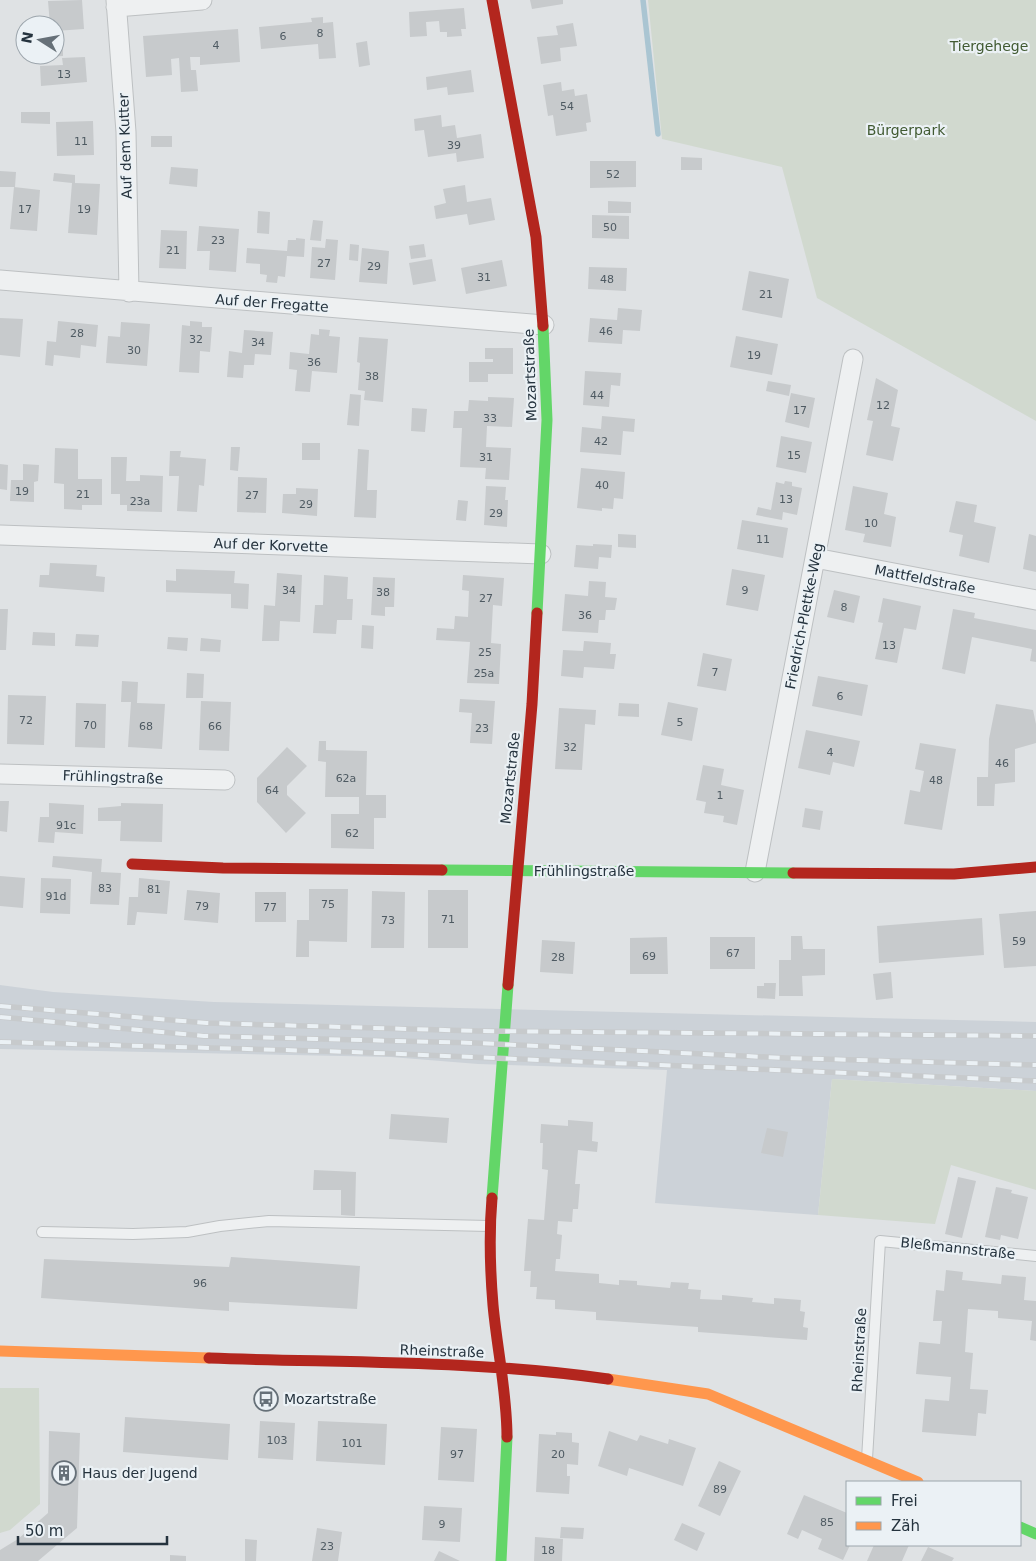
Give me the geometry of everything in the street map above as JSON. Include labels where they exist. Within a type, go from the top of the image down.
[{"type":"street","points":[[116,3],[202,0]]},
{"type":"street","name":"Mozartstraße","points":[[492,0],[536,237],[544,325],[547,420],[532,704],[516,870],[490,1226],[493,1304],[502,1368],[507,1436],[501,1561]]},
{"type":"street","name":"Auf dem Kutter","points":[[116,3],[126,132],[129,292]]},
{"type":"street","name":"Auf der Fregatte","points":[[0,280],[544,325]]},
{"type":"street","name":"Friedrich-Plettke-Weg","points":[[755,872],[853,360]]},
{"type":"street","name":"Auf der Korvette","points":[[0,535],[541,554]]},
{"type":"street","name":"Mattfeldstraße","points":[[815,558],[1036,600]]},
{"type":"street","name":"Frühlingstraße","points":[[0,774],[225,780]]},
{"type":"street","name":"Frühlingstraße","points":[[132,864],[223,868],[954,874],[1036,867]]},
{"type":"street","name":"Rheinstraße","points":[[0,1351],[502,1368],[557,1372],[708,1394],[916,1481]]},
{"type":"street","points":[[1021,1526],[1036,1534]]},
{"type":"lane","points":[[42,1232],[133,1234],[186,1232],[269,1221],[490,1226]]},
{"type":"lane","name":"Bleßmannstraße","points":[[880,1241],[1036,1256]]},
{"type":"lane","name":"Rheinstraße","points":[[867,1460],[880,1241]]},
{"type":"shaded area","points":[[0,985],[53,992],[214,1002],[1036,1022],[1036,1091],[832,1079],[818,1215],[655,1203],[667,1070],[478,1064],[391,1057],[0,1049]]},
{"type":"green space","name":"Bürgerpark","points":[[648,0],[1036,0],[1036,421],[817,298],[782,167],[662,139]]},
{"type":"green space","points":[[832,1079],[1036,1091],[1036,1190],[951,1165],[935,1224],[818,1215]]},
{"type":"green space","points":[[0,1388],[39,1388],[40,1504],[10,1530],[0,1533]]},
{"type":"building","points":[[82,0],[84,29],[65,30],[65,15],[49,15],[48,1]]},
{"type":"building","points":[[530,0],[563,0],[563,4],[532,9]]},
{"type":"building","points":[[464,8],[466,29],[461,29],[462,36],[447,37],[447,32],[440,32],[439,21],[426,22],[427,36],[410,37],[409,12]]},
{"type":"building","points":[[323,17],[323,23],[333,22],[336,58],[319,59],[318,44],[261,49],[259,27],[312,22],[311,18]]},
{"type":"building","points":[[573,23],[577,46],[560,48],[561,61],[541,64],[537,37],[558,35],[556,26]]},
{"type":"building","points":[[238,29],[240,62],[200,65],[200,57],[190,57],[191,70],[196,70],[198,91],[181,92],[179,58],[171,59],[172,75],[146,77],[143,36]]},
{"type":"building","points":[[367,41],[370,65],[359,67],[356,43]]},
{"type":"building","points":[[85,57],[87,82],[41,86],[40,66],[65,65],[65,58]]},
{"type":"building","points":[[471,70],[474,92],[448,95],[447,87],[427,90],[426,77]]},
{"type":"building","points":[[561,82],[562,91],[574,89],[575,96],[587,94],[591,122],[586,123],[587,131],[556,136],[553,115],[548,116],[543,85]]},
{"type":"building","points":[[21,112],[50,112],[50,124],[21,123]]},
{"type":"building","points":[[441,115],[442,127],[455,125],[457,138],[481,134],[484,158],[457,162],[456,153],[428,157],[424,130],[415,131],[414,119]]},
{"type":"building","points":[[93,121],[94,155],[57,156],[56,122]]},
{"type":"building","points":[[151,136],[172,136],[172,147],[151,147]]},
{"type":"building","points":[[681,157],[702,158],[702,170],[681,170]]},
{"type":"building","points":[[590,161],[636,161],[636,187],[590,188]]},
{"type":"building","points":[[171,167],[198,169],[197,187],[169,184]]},
{"type":"building","points":[[0,171],[16,172],[15,187],[0,187]]},
{"type":"building","points":[[54,173],[75,175],[75,183],[100,184],[97,235],[68,233],[72,183],[53,181]]},
{"type":"building","points":[[465,185],[467,202],[491,198],[495,220],[469,225],[467,214],[436,219],[434,206],[446,203],[443,189]]},
{"type":"building","points":[[14,187],[40,190],[37,231],[10,229]]},
{"type":"building","points":[[608,201],[631,202],[631,213],[608,213]]},
{"type":"building","points":[[258,211],[270,212],[269,234],[257,233]]},
{"type":"building","points":[[592,215],[629,216],[629,239],[592,238]]},
{"type":"building","points":[[313,220],[323,221],[321,241],[310,240]]},
{"type":"building","points":[[199,226],[239,229],[236,272],[209,270],[210,251],[197,251]]},
{"type":"building","points":[[161,230],[187,231],[186,269],[159,268]]},
{"type":"building","points":[[296,238],[305,239],[304,257],[287,256],[285,277],[278,276],[277,283],[266,282],[267,275],[260,274],[260,264],[246,263],[247,248],[287,251],[288,240],[296,240]]},
{"type":"building","points":[[326,239],[338,240],[335,280],[310,278],[312,247],[325,248]]},
{"type":"building","points":[[350,244],[359,245],[358,261],[349,260]]},
{"type":"building","points":[[424,244],[426,257],[411,259],[409,246]]},
{"type":"building","points":[[362,248],[389,251],[387,284],[359,282]]},
{"type":"building","points":[[432,259],[436,281],[413,285],[409,263]]},
{"type":"building","points":[[502,260],[507,286],[466,294],[461,268]]},
{"type":"building","points":[[589,267],[627,268],[626,291],[588,289]]},
{"type":"building","points":[[749,271],[789,279],[782,318],[742,310]]},
{"type":"building","points":[[618,308],[642,310],[640,331],[623,330],[622,344],[588,342],[590,318],[617,320]]},
{"type":"building","points":[[0,318],[23,319],[20,357],[0,355]]},
{"type":"building","points":[[58,321],[98,325],[96,347],[81,345],[80,358],[54,355],[53,366],[45,365],[47,341],[56,342]]},
{"type":"building","points":[[190,321],[202,322],[202,327],[212,327],[210,352],[200,351],[199,373],[179,372],[182,325],[190,326]]},
{"type":"building","points":[[121,322],[150,324],[147,366],[106,363],[108,336],[120,337]]},
{"type":"building","points":[[319,329],[330,330],[329,336],[340,337],[337,373],[312,371],[310,392],[295,391],[297,370],[289,369],[290,352],[309,354],[311,334],[319,335]]},
{"type":"building","points":[[244,330],[273,332],[271,355],[255,354],[254,365],[244,365],[243,378],[227,377],[229,351],[242,353]]},
{"type":"building","points":[[736,336],[778,344],[772,375],[730,367]]},
{"type":"building","points":[[359,337],[388,339],[383,402],[364,400],[365,391],[358,390],[360,363],[357,362]]},
{"type":"building","points":[[485,348],[513,348],[513,374],[488,374],[488,382],[469,382],[469,362],[493,362],[493,359],[485,359]]},
{"type":"building","points":[[585,371],[621,373],[620,386],[611,385],[609,407],[583,405]]},
{"type":"building","points":[[876,378],[898,390],[891,426],[900,428],[893,461],[866,455],[873,421],[867,420]]},
{"type":"building","points":[[768,381],[791,385],[789,396],[766,391]]},
{"type":"building","points":[[791,393],[815,398],[809,428],[785,422]]},
{"type":"building","points":[[350,394],[361,395],[359,426],[347,425]]},
{"type":"building","points":[[488,397],[514,398],[512,427],[487,426],[486,447],[511,448],[509,480],[485,479],[486,468],[460,467],[462,428],[453,428],[454,411],[468,411],[469,400],[488,401]]},
{"type":"building","points":[[412,408],[427,409],[425,432],[411,431]]},
{"type":"building","points":[[602,416],[635,419],[634,432],[623,431],[621,455],[580,452],[582,427],[601,429]]},
{"type":"building","points":[[781,436],[812,442],[806,473],[776,467]]},
{"type":"building","points":[[302,443],[320,443],[320,460],[302,460]]},
{"type":"building","points":[[231,447],[240,447],[238,471],[230,470]]},
{"type":"building","points":[[55,448],[78,449],[78,479],[102,479],[102,505],[82,505],[82,510],[64,509],[64,484],[54,483]]},
{"type":"building","points":[[358,449],[369,450],[367,490],[377,490],[376,518],[354,517]]},
{"type":"building","points":[[170,451],[181,451],[180,457],[206,459],[204,486],[199,485],[197,512],[177,511],[179,476],[169,476]]},
{"type":"building","points":[[111,457],[127,457],[126,481],[140,481],[140,475],[163,476],[162,512],[127,511],[127,505],[120,505],[120,494],[111,494]]},
{"type":"building","points":[[0,464],[8,465],[7,490],[0,489]]},
{"type":"building","points":[[23,464],[39,465],[38,481],[34,482],[34,502],[10,501],[11,480],[23,480]]},
{"type":"building","points":[[581,468],[625,472],[623,499],[614,498],[613,509],[602,508],[602,511],[577,508]]},
{"type":"building","points":[[238,477],[267,478],[266,513],[237,512]]},
{"type":"building","points":[[785,481],[792,482],[792,486],[802,488],[797,515],[783,512],[782,520],[756,515],[758,507],[771,510],[776,482],[784,484]]},
{"type":"building","points":[[486,486],[506,487],[505,500],[508,500],[507,527],[484,525]]},
{"type":"building","points":[[853,486],[888,493],[884,514],[896,517],[891,547],[863,542],[865,534],[845,530]]},
{"type":"building","points":[[296,488],[318,489],[317,516],[282,513],[283,494],[296,494]]},
{"type":"building","points":[[458,500],[468,501],[466,521],[456,520]]},
{"type":"building","points":[[956,501],[977,505],[974,522],[996,527],[989,563],[959,556],[963,535],[949,532]]},
{"type":"building","points":[[742,520],[788,528],[783,558],[737,549]]},
{"type":"building","points":[[618,534],[636,535],[636,548],[618,547]]},
{"type":"building","points":[[1029,534],[1036,536],[1036,572],[1023,569]]},
{"type":"building","points":[[593,544],[612,545],[611,558],[599,557],[598,569],[574,567],[576,545],[593,546]]},
{"type":"building","points":[[50,563],[97,565],[96,576],[105,577],[104,592],[39,587],[40,575],[49,575]]},
{"type":"building","points":[[176,569],[235,571],[234,583],[249,584],[248,609],[231,608],[231,594],[166,592],[166,580],[176,581]]},
{"type":"building","points":[[732,569],[765,575],[758,611],[726,605]]},
{"type":"building","points":[[277,573],[302,575],[300,622],[280,621],[279,641],[262,641],[264,605],[275,606]]},
{"type":"building","points":[[324,575],[348,577],[347,599],[353,599],[352,620],[337,620],[336,634],[313,633],[315,605],[323,605]]},
{"type":"building","points":[[463,575],[504,578],[502,606],[493,605],[491,643],[501,644],[499,684],[467,683],[470,642],[436,640],[437,628],[454,629],[455,616],[468,617],[469,591],[462,590]]},
{"type":"building","points":[[373,577],[395,578],[394,607],[385,607],[385,616],[371,615]]},
{"type":"building","points":[[589,581],[606,582],[605,597],[617,598],[615,610],[606,610],[605,620],[599,620],[598,633],[562,631],[565,594],[588,596]]},
{"type":"building","points":[[834,590],[860,596],[854,623],[827,617]]},
{"type":"building","points":[[883,598],[921,606],[916,630],[904,628],[897,663],[875,659],[883,623],[878,622]]},
{"type":"building","points":[[0,609],[8,609],[6,650],[0,650]]},
{"type":"building","points":[[953,609],[975,613],[974,618],[1036,630],[1036,662],[1030,661],[1032,649],[972,637],[965,674],[942,669]]},
{"type":"building","points":[[362,625],[374,626],[373,649],[361,648]]},
{"type":"building","points":[[33,632],[55,633],[55,646],[32,645]]},
{"type":"building","points":[[76,634],[99,635],[98,647],[75,646]]},
{"type":"building","points":[[168,637],[188,638],[187,651],[167,649]]},
{"type":"building","points":[[201,638],[221,640],[220,652],[200,651]]},
{"type":"building","points":[[584,641],[611,643],[610,654],[616,654],[614,669],[584,667],[583,678],[561,676],[563,650],[583,651]]},
{"type":"building","points":[[703,653],[732,659],[726,691],[697,686]]},
{"type":"building","points":[[187,673],[204,674],[203,698],[186,698]]},
{"type":"building","points":[[818,676],[868,685],[862,716],[812,706]]},
{"type":"building","points":[[122,681],[138,682],[137,703],[165,704],[162,749],[128,747],[131,702],[121,702]]},
{"type":"building","points":[[8,695],[46,696],[44,745],[7,744]]},
{"type":"building","points":[[460,699],[495,701],[492,744],[470,743],[472,713],[459,712]]},
{"type":"building","points":[[201,701],[231,702],[229,751],[199,750]]},
{"type":"building","points":[[668,702],[698,708],[692,741],[661,735]]},
{"type":"building","points":[[76,703],[106,704],[105,748],[75,747]]},
{"type":"building","points":[[619,703],[639,704],[639,717],[618,716]]},
{"type":"building","points":[[996,704],[1033,710],[1036,724],[1036,743],[1015,749],[1015,782],[995,784],[994,806],[977,806],[977,777],[988,777],[989,739]]},
{"type":"building","points":[[559,708],[596,710],[595,725],[585,724],[582,770],[555,769]]},
{"type":"building","points":[[806,730],[860,741],[854,767],[833,762],[830,775],[798,768]]},
{"type":"building","points":[[319,741],[326,741],[326,750],[367,751],[366,795],[386,795],[386,818],[374,818],[374,849],[331,848],[331,814],[359,814],[359,797],[325,797],[326,762],[318,761]]},
{"type":"building","points":[[920,743],[956,749],[942,830],[904,824],[910,790],[920,792],[924,771],[915,769]]},
{"type":"building","points":[[287,747],[307,766],[287,786],[287,795],[306,813],[286,833],[257,802],[257,778]]},
{"type":"building","points":[[703,765],[724,769],[721,785],[744,790],[737,825],[723,822],[724,816],[704,813],[706,802],[696,800]]},
{"type":"building","points":[[0,801],[9,801],[7,832],[0,831]]},
{"type":"building","points":[[49,803],[84,805],[83,834],[55,832],[54,843],[38,842],[40,817],[49,817]]},
{"type":"building","points":[[121,803],[163,804],[162,842],[120,841],[121,821],[98,821],[98,808],[121,806]]},
{"type":"building","points":[[805,808],[823,811],[820,830],[802,827]]},
{"type":"building","points":[[53,856],[102,859],[101,872],[121,873],[119,905],[90,904],[92,872],[52,867]]},
{"type":"building","points":[[0,876],[25,878],[23,908],[0,906]]},
{"type":"building","points":[[41,878],[71,879],[70,914],[40,913]]},
{"type":"building","points":[[139,878],[170,881],[167,914],[137,912],[135,925],[127,925],[129,897],[138,897]]},
{"type":"building","points":[[309,889],[348,889],[347,942],[309,941],[309,957],[296,957],[297,920],[309,920]]},
{"type":"building","points":[[187,890],[220,893],[218,923],[184,920]]},
{"type":"building","points":[[428,890],[468,890],[468,948],[428,948]]},
{"type":"building","points":[[372,891],[405,892],[404,948],[371,948]]},
{"type":"building","points":[[255,892],[286,892],[286,922],[255,922]]},
{"type":"building","points":[[1036,911],[1036,966],[1004,968],[999,914]]},
{"type":"building","points":[[982,918],[984,955],[879,963],[877,926]]},
{"type":"building","points":[[791,936],[802,936],[803,949],[825,949],[825,975],[802,976],[803,996],[779,996],[779,960],[791,960]]},
{"type":"building","points":[[667,937],[668,974],[630,974],[630,938]]},
{"type":"building","points":[[710,937],[755,937],[755,969],[710,969]]},
{"type":"building","points":[[542,940],[575,942],[573,974],[540,972]]},
{"type":"building","points":[[891,972],[893,998],[876,1000],[873,974]]},
{"type":"building","points":[[764,983],[776,983],[775,999],[757,998],[757,986],[764,986]]},
{"type":"building","points":[[391,1114],[449,1118],[447,1143],[389,1139]]},
{"type":"building","points":[[568,1120],[593,1122],[592,1141],[598,1142],[597,1152],[578,1150],[575,1184],[580,1184],[578,1209],[573,1209],[572,1222],[558,1221],[557,1234],[562,1235],[560,1259],[556,1259],[555,1271],[599,1274],[599,1283],[619,1285],[619,1280],[637,1281],[637,1285],[670,1288],[671,1282],[689,1283],[688,1289],[701,1290],[700,1299],[722,1300],[722,1295],[753,1298],[752,1302],[774,1304],[774,1298],[801,1300],[800,1311],[805,1312],[803,1327],[808,1328],[807,1340],[698,1332],[698,1327],[596,1320],[596,1312],[555,1309],[555,1300],[536,1299],[537,1287],[530,1287],[531,1271],[524,1271],[528,1219],[544,1220],[548,1170],[542,1169],[543,1143],[540,1143],[541,1124],[568,1126]]},
{"type":"building","points":[[767,1128],[788,1132],[783,1157],[761,1153]]},
{"type":"building","points":[[314,1170],[356,1172],[355,1216],[341,1215],[341,1190],[313,1190]]},
{"type":"building","points":[[958,1177],[976,1181],[962,1238],[945,1234]]},
{"type":"building","points":[[996,1187],[1012,1190],[1011,1193],[1028,1197],[1018,1239],[1001,1235],[1000,1240],[985,1237]]},
{"type":"building","points":[[231,1257],[360,1266],[357,1309],[229,1302],[229,1311],[41,1298],[44,1259],[229,1267]]},
{"type":"building","points":[[946,1270],[963,1272],[962,1280],[1001,1284],[1002,1275],[1026,1277],[1024,1300],[1036,1301],[1036,1341],[1030,1340],[1032,1321],[998,1318],[998,1311],[968,1309],[965,1352],[973,1353],[970,1389],[988,1390],[986,1414],[978,1413],[976,1436],[922,1432],[925,1399],[949,1401],[951,1377],[916,1374],[919,1342],[940,1344],[942,1321],[933,1321],[936,1290],[944,1291]]},
{"type":"building","points":[[125,1417],[230,1424],[228,1460],[123,1452]]},
{"type":"building","points":[[260,1421],[295,1423],[293,1460],[258,1458]]},
{"type":"building","points":[[318,1421],[387,1424],[385,1465],[316,1461]]},
{"type":"building","points":[[441,1427],[477,1429],[474,1482],[438,1480]]},
{"type":"building","name":"Haus der Jugend","points":[[49,1431],[80,1433],[77,1528],[38,1561],[0,1561],[0,1550],[18,1539],[48,1513]]},
{"type":"building","points":[[609,1431],[637,1441],[640,1435],[668,1444],[669,1439],[696,1448],[683,1486],[629,1468],[627,1476],[598,1466]]},
{"type":"building","points":[[556,1432],[572,1433],[572,1442],[579,1443],[578,1465],[567,1464],[567,1476],[570,1476],[569,1494],[536,1492],[539,1434],[556,1435]]},
{"type":"building","points":[[719,1461],[741,1471],[720,1516],[698,1506]]},
{"type":"building","points":[[804,1495],[846,1513],[846,1546],[850,1546],[843,1560],[818,1549],[822,1539],[802,1530],[798,1539],[787,1534]]},
{"type":"building","points":[[424,1506],[462,1508],[460,1542],[422,1540]]},
{"type":"building","points":[[682,1523],[705,1533],[697,1551],[674,1540]]},
{"type":"building","points":[[561,1527],[584,1528],[583,1539],[560,1538]]},
{"type":"building","points":[[317,1528],[342,1532],[338,1561],[312,1561]]},
{"type":"building","points":[[535,1537],[563,1539],[562,1561],[534,1561]]},
{"type":"building","points":[[245,1539],[257,1540],[256,1561],[245,1561]]},
{"type":"building","points":[[874,1546],[909,1546],[902,1561],[867,1561]]},
{"type":"building","points":[[928,1547],[954,1558],[952,1561],[921,1561]]},
{"type":"building","points":[[439,1551],[460,1561],[434,1561]]},
{"type":"building","points":[[170,1555],[186,1556],[186,1561],[170,1561]]},
{"type":"waterway","points":[[643,0],[658,134]]},
{"type":"railway","points":[[0,1006],[207,1023],[478,1031],[1036,1036]]},
{"type":"railway","points":[[0,1017],[204,1036],[476,1043],[786,1058],[1036,1065]]},
{"type":"railway","points":[[0,1042],[353,1052],[1036,1081]]},
{"type":"traffic: fast","points":[[537,613],[547,420],[543,326]]},
{"type":"traffic: fast","points":[[442,870],[793,873]]},
{"type":"traffic: fast","points":[[492,1198],[508,985]]},
{"type":"traffic: fast","points":[[501,1561],[507,1437]]},
{"type":"traffic: fast","points":[[1021,1527],[1036,1534]]},
{"type":"traffic: slow","points":[[0,1351],[209,1358]]},
{"type":"traffic: slow","points":[[608,1379],[708,1394],[916,1481]]},
{"type":"traffic: jam","points":[[492,0],[536,237],[543,326]]},
{"type":"traffic: jam","points":[[508,985],[532,704],[537,613]]},
{"type":"traffic: jam","points":[[132,864],[223,868],[442,870]]},
{"type":"traffic: jam","points":[[793,873],[954,874],[1036,867]]},
{"type":"traffic: jam","points":[[492,1198],[490,1238],[492,1292],[507,1437]]},
{"type":"traffic: jam","points":[[209,1358],[459,1365],[509,1368],[608,1379]]},
{"type":"place","name":"Mozartstraße","points":[[266,1399]]},
{"type":"place","name":"Haus der Jugend","points":[[64,1473]]},
{"type":"park label","name":"Tiergehege","points":[[989,46]]}]
